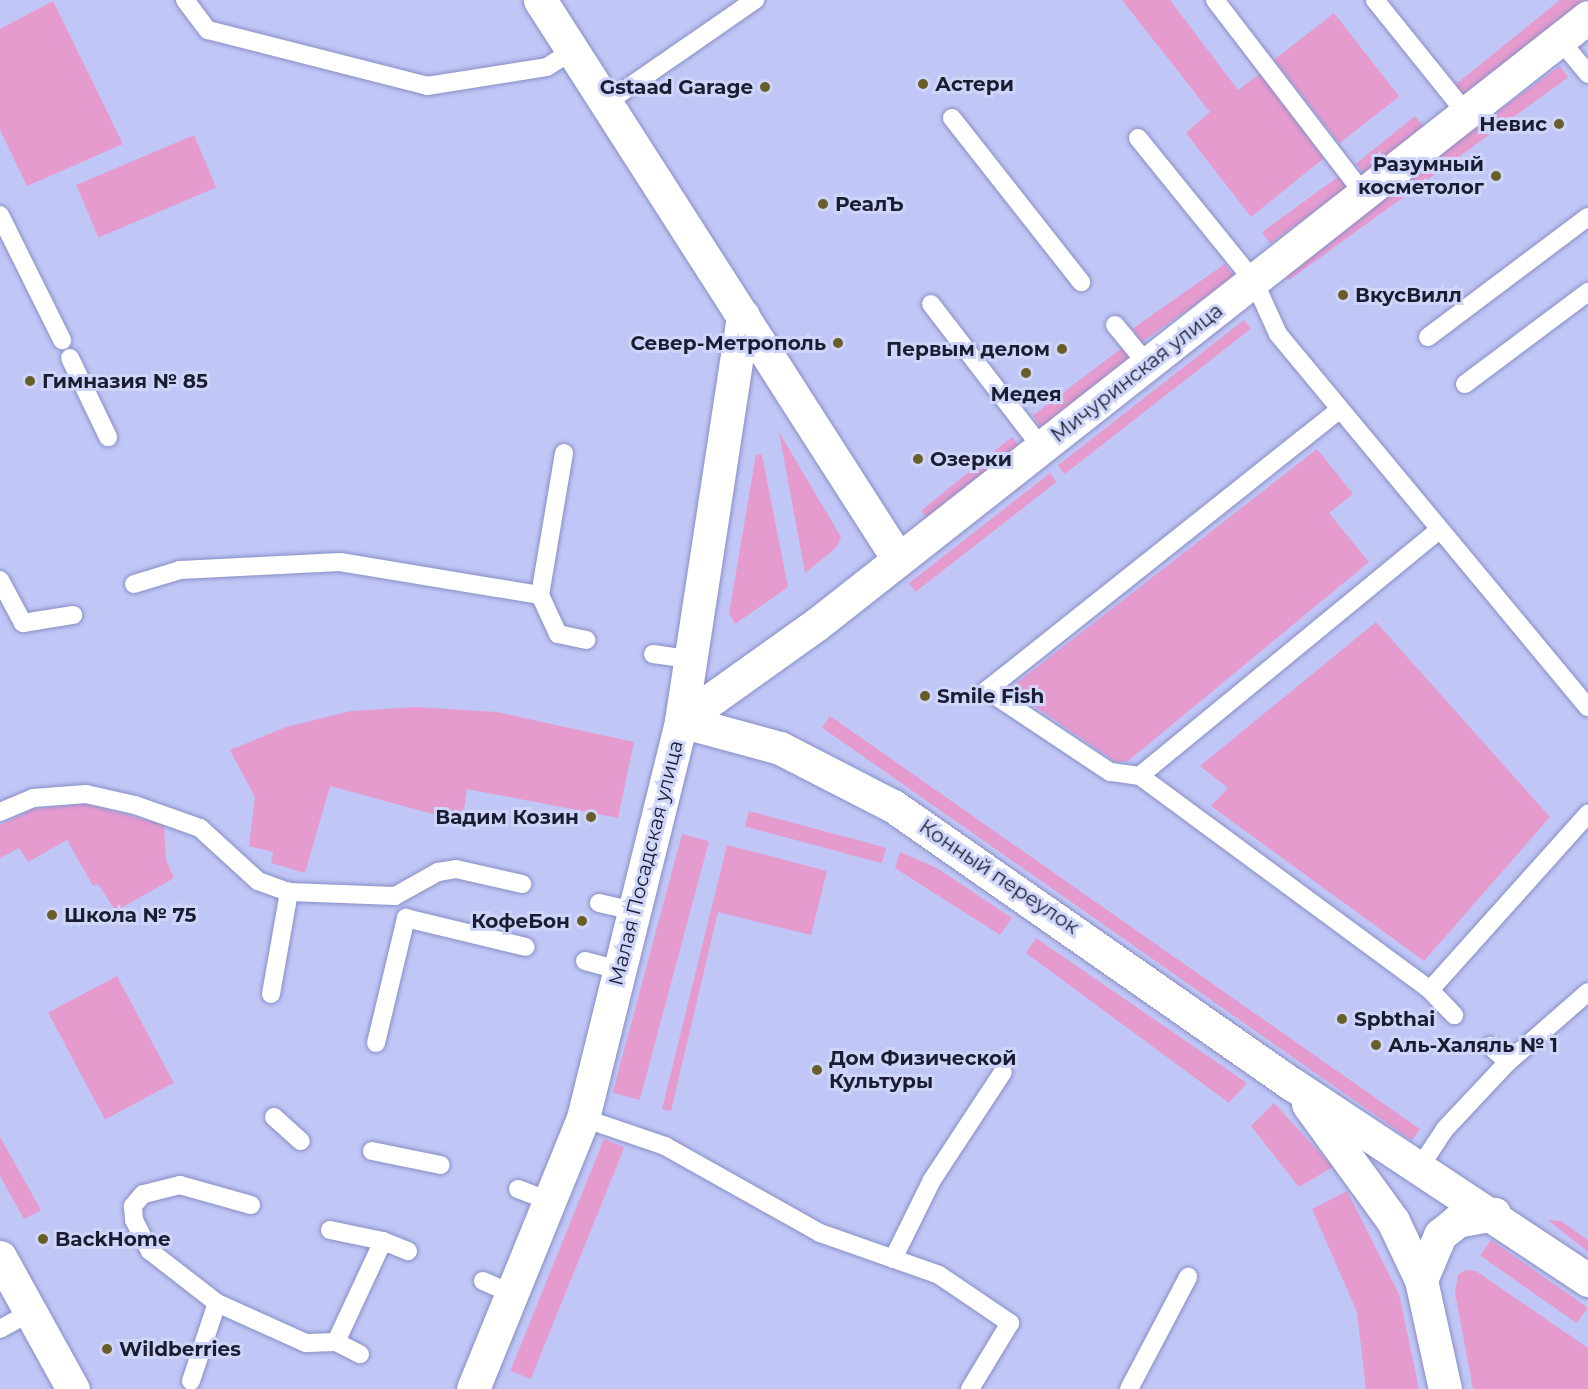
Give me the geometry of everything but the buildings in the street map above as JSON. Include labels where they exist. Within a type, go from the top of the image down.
[{"type":"street","points":[[540,0],[609,101],[898,559]]},
{"type":"street","name":"Мичуринская улица","points":[[681,722],[1042,448],[1588,17]]},
{"type":"street","name":"Малая Посадская улица","points":[[473,1389],[552,1202],[583,1118],[681,722],[743,316]]},
{"type":"street","name":"Конный переулок","points":[[681,722],[780,748],[893,806],[1292,1084],[1494,1214],[1588,1280]]},
{"type":"street","name":"Конный переулок","points":[[1292,1084],[1393,1221],[1421,1280],[1445,1389]]},
{"type":"street","points":[[1421,1280],[1440,1235],[1457,1221],[1494,1214]]},
{"type":"street","points":[[0,1257],[73,1389]]},
{"type":"lane","points":[[185,0],[208,30],[427,86],[547,67],[573,50]]},
{"type":"lane","points":[[609,101],[755,0]]},
{"type":"lane","points":[[1215,0],[1364,194]]},
{"type":"lane","points":[[1375,0],[1466,113]]},
{"type":"lane","points":[[1560,40],[1588,74]]},
{"type":"lane","points":[[952,118],[1082,282]]},
{"type":"lane","points":[[1138,138],[1254,281],[1270,323],[1588,707]]},
{"type":"lane","points":[[0,215],[62,340]]},
{"type":"lane","points":[[1428,337],[1588,217]]},
{"type":"lane","points":[[1465,384],[1588,292]]},
{"type":"lane","points":[[931,304],[1042,448]]},
{"type":"lane","points":[[1115,325],[1148,365]]},
{"type":"lane","points":[[70,358],[108,437]]},
{"type":"lane","points":[[1340,409],[987,690],[1110,772],[1140,776],[1430,990],[1454,1015]]},
{"type":"lane","points":[[564,453],[540,595],[558,634],[586,640]]},
{"type":"lane","points":[[1140,776],[1440,530]]},
{"type":"lane","points":[[134,584],[180,570],[340,562],[540,595]]},
{"type":"lane","points":[[0,580],[23,622],[73,615]]},
{"type":"lane","points":[[653,654],[690,659]]},
{"type":"lane","points":[[0,812],[33,798],[86,794],[135,805],[200,828],[258,881],[289,892],[395,896],[438,872],[456,869],[522,884]]},
{"type":"lane","points":[[1430,990],[1588,814]]},
{"type":"lane","points":[[271,994],[289,892]]},
{"type":"lane","points":[[599,903],[634,911]]},
{"type":"lane","points":[[376,1043],[406,918],[526,947]]},
{"type":"lane","points":[[585,962],[619,970]]},
{"type":"lane","points":[[1420,1167],[1445,1129],[1508,1062],[1588,992]]},
{"type":"lane","points":[[1490,1046],[1508,1062]]},
{"type":"lane","points":[[893,1259],[932,1180],[1003,1072]]},
{"type":"lane","points":[[274,1117],[301,1140]]},
{"type":"lane","points":[[583,1118],[665,1146],[820,1233],[939,1275],[1010,1323],[970,1389]]},
{"type":"lane","points":[[372,1151],[441,1165]]},
{"type":"lane","points":[[251,1205],[180,1185],[143,1194],[133,1206],[134,1220],[150,1251],[218,1303],[306,1343],[336,1342],[360,1354]]},
{"type":"lane","points":[[518,1189],[552,1202]]},
{"type":"lane","points":[[330,1230],[383,1240],[408,1251]]},
{"type":"lane","points":[[336,1342],[383,1240]]},
{"type":"lane","points":[[1129,1389],[1188,1277]]},
{"type":"lane","points":[[483,1281],[514,1295]]},
{"type":"lane","points":[[191,1381],[218,1303]]},
{"type":"lane","points":[[0,1329],[31,1312]]},
{"type":"shaded area","points":[[1122,0],[1170,0],[1238,90],[1260,74],[1324,158],[1251,217],[1186,133],[1210,112]]},
{"type":"shaded area","points":[[1560,0],[1583,0],[1464,95],[1455,85]]},
{"type":"shaded area","points":[[53,1],[123,144],[27,186],[0,130],[0,29]]},
{"type":"shaded area","points":[[1334,13],[1399,97],[1339,143],[1274,60]]},
{"type":"shaded area","points":[[1560,66],[1568,77],[1289,280],[1281,269]]},
{"type":"shaded area","points":[[1415,116],[1424,127],[1365,175],[1356,164]]},
{"type":"shaded area","points":[[194,135],[216,187],[98,237],[76,185]]},
{"type":"shaded area","points":[[1342,174],[1350,185],[1270,244],[1262,232]]},
{"type":"shaded area","points":[[1225,264],[1234,277],[1142,342],[1132,329]]},
{"type":"shaded area","points":[[1244,320],[1251,329],[1065,474],[1058,465]]},
{"type":"shaded area","points":[[1122,348],[1131,360],[1042,427],[1033,415]]},
{"type":"shaded area","points":[[779,432],[841,537],[837,547],[805,573]]},
{"type":"shaded area","points":[[1012,437],[1020,447],[929,521],[921,511]]},
{"type":"shaded area","points":[[1317,449],[1353,494],[1329,513],[1369,562],[1128,761],[1116,762],[1009,689]]},
{"type":"shaded area","points":[[756,454],[762,455],[788,587],[735,624],[729,614]]},
{"type":"shaded area","points":[[1050,473],[1057,482],[916,592],[909,583]]},
{"type":"shaded area","points":[[1376,622],[1550,817],[1424,961],[1211,806],[1228,788],[1200,766]]},
{"type":"shaded area","points":[[416,707],[497,712],[634,742],[618,818],[467,789],[462,822],[330,786],[305,873],[271,863],[273,852],[249,846],[255,797],[230,750],[286,727],[351,711]]},
{"type":"shaded area","points":[[830,716],[1420,1129],[1412,1140],[822,727]]},
{"type":"shaded area","points":[[86,804],[164,825],[166,860],[174,878],[107,916],[113,907],[98,884],[93,886],[67,840],[28,862],[19,848],[0,858],[0,825],[34,809]]},
{"type":"shaded area","points":[[749,811],[886,848],[882,863],[745,826]]},
{"type":"shaded area","points":[[682,834],[709,841],[640,1100],[613,1093]]},
{"type":"shaded area","points":[[727,845],[827,871],[811,935],[718,912],[671,1111],[662,1109]]},
{"type":"shaded area","points":[[900,852],[937,868],[1012,918],[1000,935],[895,868]]},
{"type":"shaded area","points":[[1036,938],[1247,1083],[1229,1103],[1026,953]]},
{"type":"shaded area","points":[[117,976],[174,1083],[105,1119],[48,1013]]},
{"type":"shaded area","points":[[1274,1103],[1333,1167],[1299,1187],[1251,1126]]},
{"type":"shaded area","points":[[0,1137],[41,1210],[24,1219],[0,1176]]},
{"type":"shaded area","points":[[604,1139],[624,1147],[531,1379],[510,1371]]},
{"type":"shaded area","points":[[1347,1191],[1399,1294],[1419,1389],[1366,1389],[1357,1312],[1312,1209]]},
{"type":"shaded area","points":[[1548,1220],[1561,1221],[1588,1240],[1588,1252]]},
{"type":"shaded area","points":[[1491,1240],[1588,1308],[1577,1323],[1480,1256]]},
{"type":"shaded area","points":[[1466,1270],[1476,1271],[1588,1348],[1588,1389],[1473,1389],[1455,1293],[1458,1275]]},
{"type":"place","name":"Астери","points":[[923,84]]},
{"type":"place","name":"Gstaad Garage","points":[[765,87]]},
{"type":"place","name":"Невис","points":[[1559,124]]},
{"type":"place","name":"Разумный косметолог","points":[[1496,176]]},
{"type":"place","name":"РеалЪ","points":[[823,204]]},
{"type":"place","name":"ВкусВилл","points":[[1343,295]]},
{"type":"place","name":"Север-Метрополь","points":[[838,343]]},
{"type":"place","name":"Первым делом","points":[[1062,349]]},
{"type":"place","name":"Медея","points":[[1026,373]]},
{"type":"place","name":"Гимназия № 85","points":[[30,381]]},
{"type":"place","name":"Озерки","points":[[918,459]]},
{"type":"place","name":"Smile Fish","points":[[925,696]]},
{"type":"place","name":"Вадим Козин","points":[[591,817]]},
{"type":"place","name":"Школа № 75","points":[[52,915]]},
{"type":"place","name":"КофеБон","points":[[582,921]]},
{"type":"place","name":"Spbthai","points":[[1342,1019]]},
{"type":"place","name":"Аль-Халяль № 1","points":[[1376,1045]]},
{"type":"place","name":"Дом Физической Культуры","points":[[817,1070]]},
{"type":"place","name":"BackHome","points":[[43,1239]]},
{"type":"place","name":"Wildberries","points":[[107,1349]]}]
